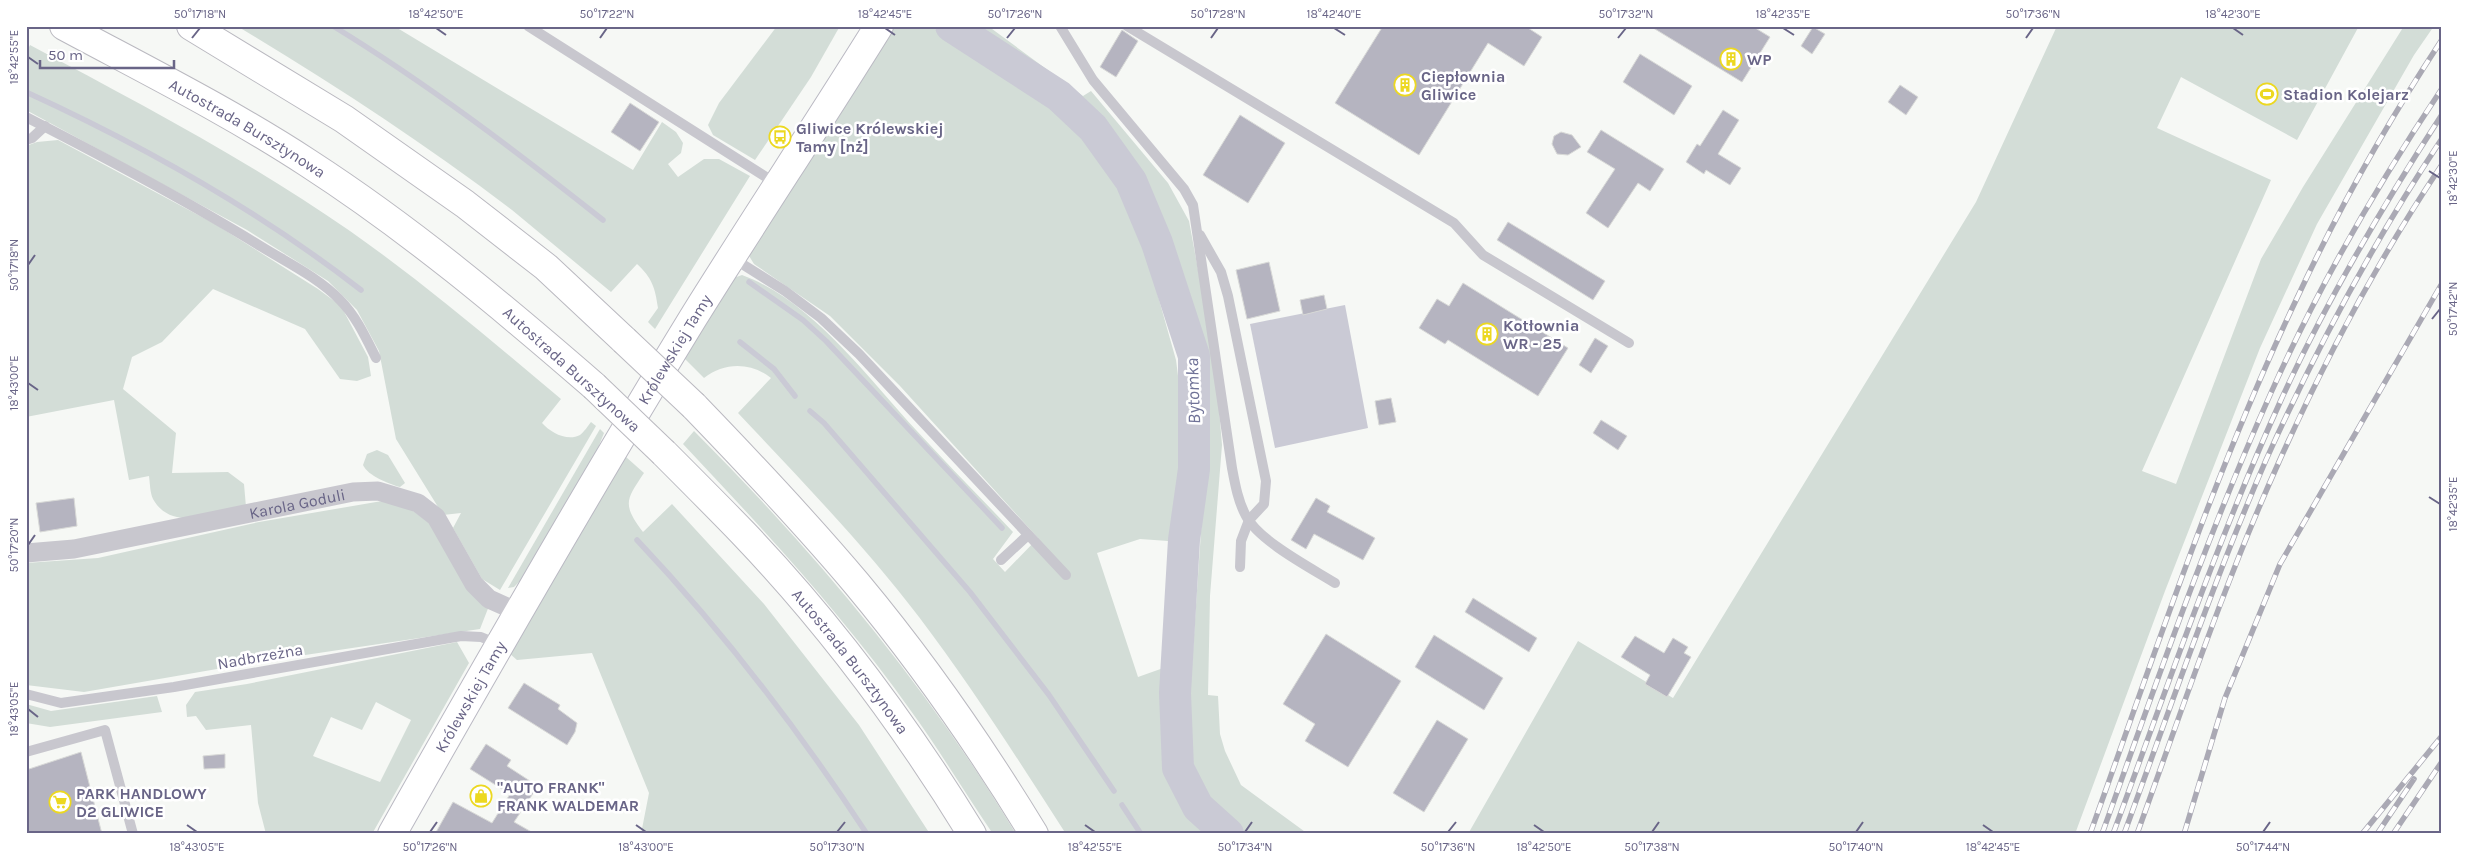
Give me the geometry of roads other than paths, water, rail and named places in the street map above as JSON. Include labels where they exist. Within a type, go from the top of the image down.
[{"type":"main road","name":"Autostrada Bursztynowa","points":[[64,26],[197,98],[308,163],[428,248],[508,312],[594,386],[746,535],[823,625],[886,706],[972,834]]},
{"type":"main road","points":[[191,26],[344,119],[465,204],[546,267],[694,406],[773,488],[858,585],[1000,778],[1034,834]]},
{"type":"main road","name":"Królewskiej Tamy","points":[[392,834],[499,644],[607,460],[731,257],[878,28]]},
{"type":"street","name":"Karola Goduli","points":[[26,554],[102,544],[353,492],[378,492],[418,503],[436,516],[474,584],[489,599],[518,612]]},
{"type":"lane","points":[[528,26],[777,184]]},
{"type":"lane","points":[[1060,26],[1093,80],[1184,190],[1193,205],[1232,468],[1238,495],[1249,520],[1280,548],[1335,583]]},
{"type":"lane","points":[[1127,26],[1454,223],[1483,255],[1629,343]]},
{"type":"lane","points":[[26,117],[215,219],[314,280],[340,300],[358,324],[376,358]]},
{"type":"lane","points":[[26,140],[32,138],[45,126]]},
{"type":"lane","points":[[1198,232],[1217,263],[1228,296],[1266,481],[1264,504],[1249,520],[1241,541],[1240,568]]},
{"type":"lane","points":[[731,257],[784,291],[821,318],[859,354],[1066,575]]},
{"type":"lane","points":[[1001,560],[1028,535]]},
{"type":"lane","name":"Nadbrzeżna","points":[[26,694],[61,703],[174,687],[461,636],[481,637],[499,644]]},
{"type":"lane","points":[[26,752],[105,730],[133,834]]},
{"type":"waterway","points":[[333,26],[403,71],[471,119],[603,220]]},
{"type":"waterway","name":"Bytomka","points":[[951,26],[1059,96],[1093,128],[1131,181],[1157,243],[1194,356],[1194,469],[1184,540],[1175,693],[1178,768],[1198,807],[1228,834]]},
{"type":"waterway","points":[[26,92],[114,134],[199,181],[282,233],[361,290]]},
{"type":"waterway","points":[[749,282],[803,320],[826,341],[1002,528]]},
{"type":"waterway","points":[[740,342],[774,369],[795,396]]},
{"type":"waterway","points":[[810,411],[824,423],[970,592],[1049,695],[1114,791]]},
{"type":"waterway","points":[[637,540],[700,610],[787,719],[867,834]]},
{"type":"waterway","points":[[1122,805],[1141,834]]},
{"type":"railway","points":[[2090,834],[2187,562],[2268,361],[2347,198],[2402,103],[2441,41]]},
{"type":"railway","points":[[2102,834],[2224,503],[2288,355],[2349,239],[2393,164],[2441,90]]},
{"type":"railway","points":[[2113,834],[2214,561],[2281,400],[2298,363],[2356,255],[2397,185],[2441,116]]},
{"type":"railway","points":[[2124,834],[2210,599],[2266,460],[2305,377],[2347,296],[2392,217],[2441,140]]},
{"type":"railway","points":[[2137,834],[2222,601],[2278,464],[2314,387],[2353,312],[2395,238],[2441,166]]},
{"type":"railway","points":[[2184,834],[2225,698],[2280,564],[2441,285]]},
{"type":"railway","points":[[2362,834],[2441,737]]},
{"type":"railway","points":[[2393,834],[2441,763]]},
{"type":"railway","points":[[2377,834],[2414,779]]},
{"type":"place","name":"WP","points":[[1731,59]]},
{"type":"place","name":"Ciepłownia Gliwice","points":[[1405,85]]},
{"type":"place","name":"Stadion Kolejarz","points":[[2267,94]]},
{"type":"place","name":"Gliwice Królewskiej Tamy [nż]","points":[[780,137]]},
{"type":"place","name":"Kotłownia WR - 25","points":[[1487,334]]},
{"type":"place","name":"\"AUTO FRANK\" FRANK WALDEMAR","points":[[481,796]]},
{"type":"place","name":"PARK HANDLOWY D2 GLIWICE","points":[[60,802]]}]
